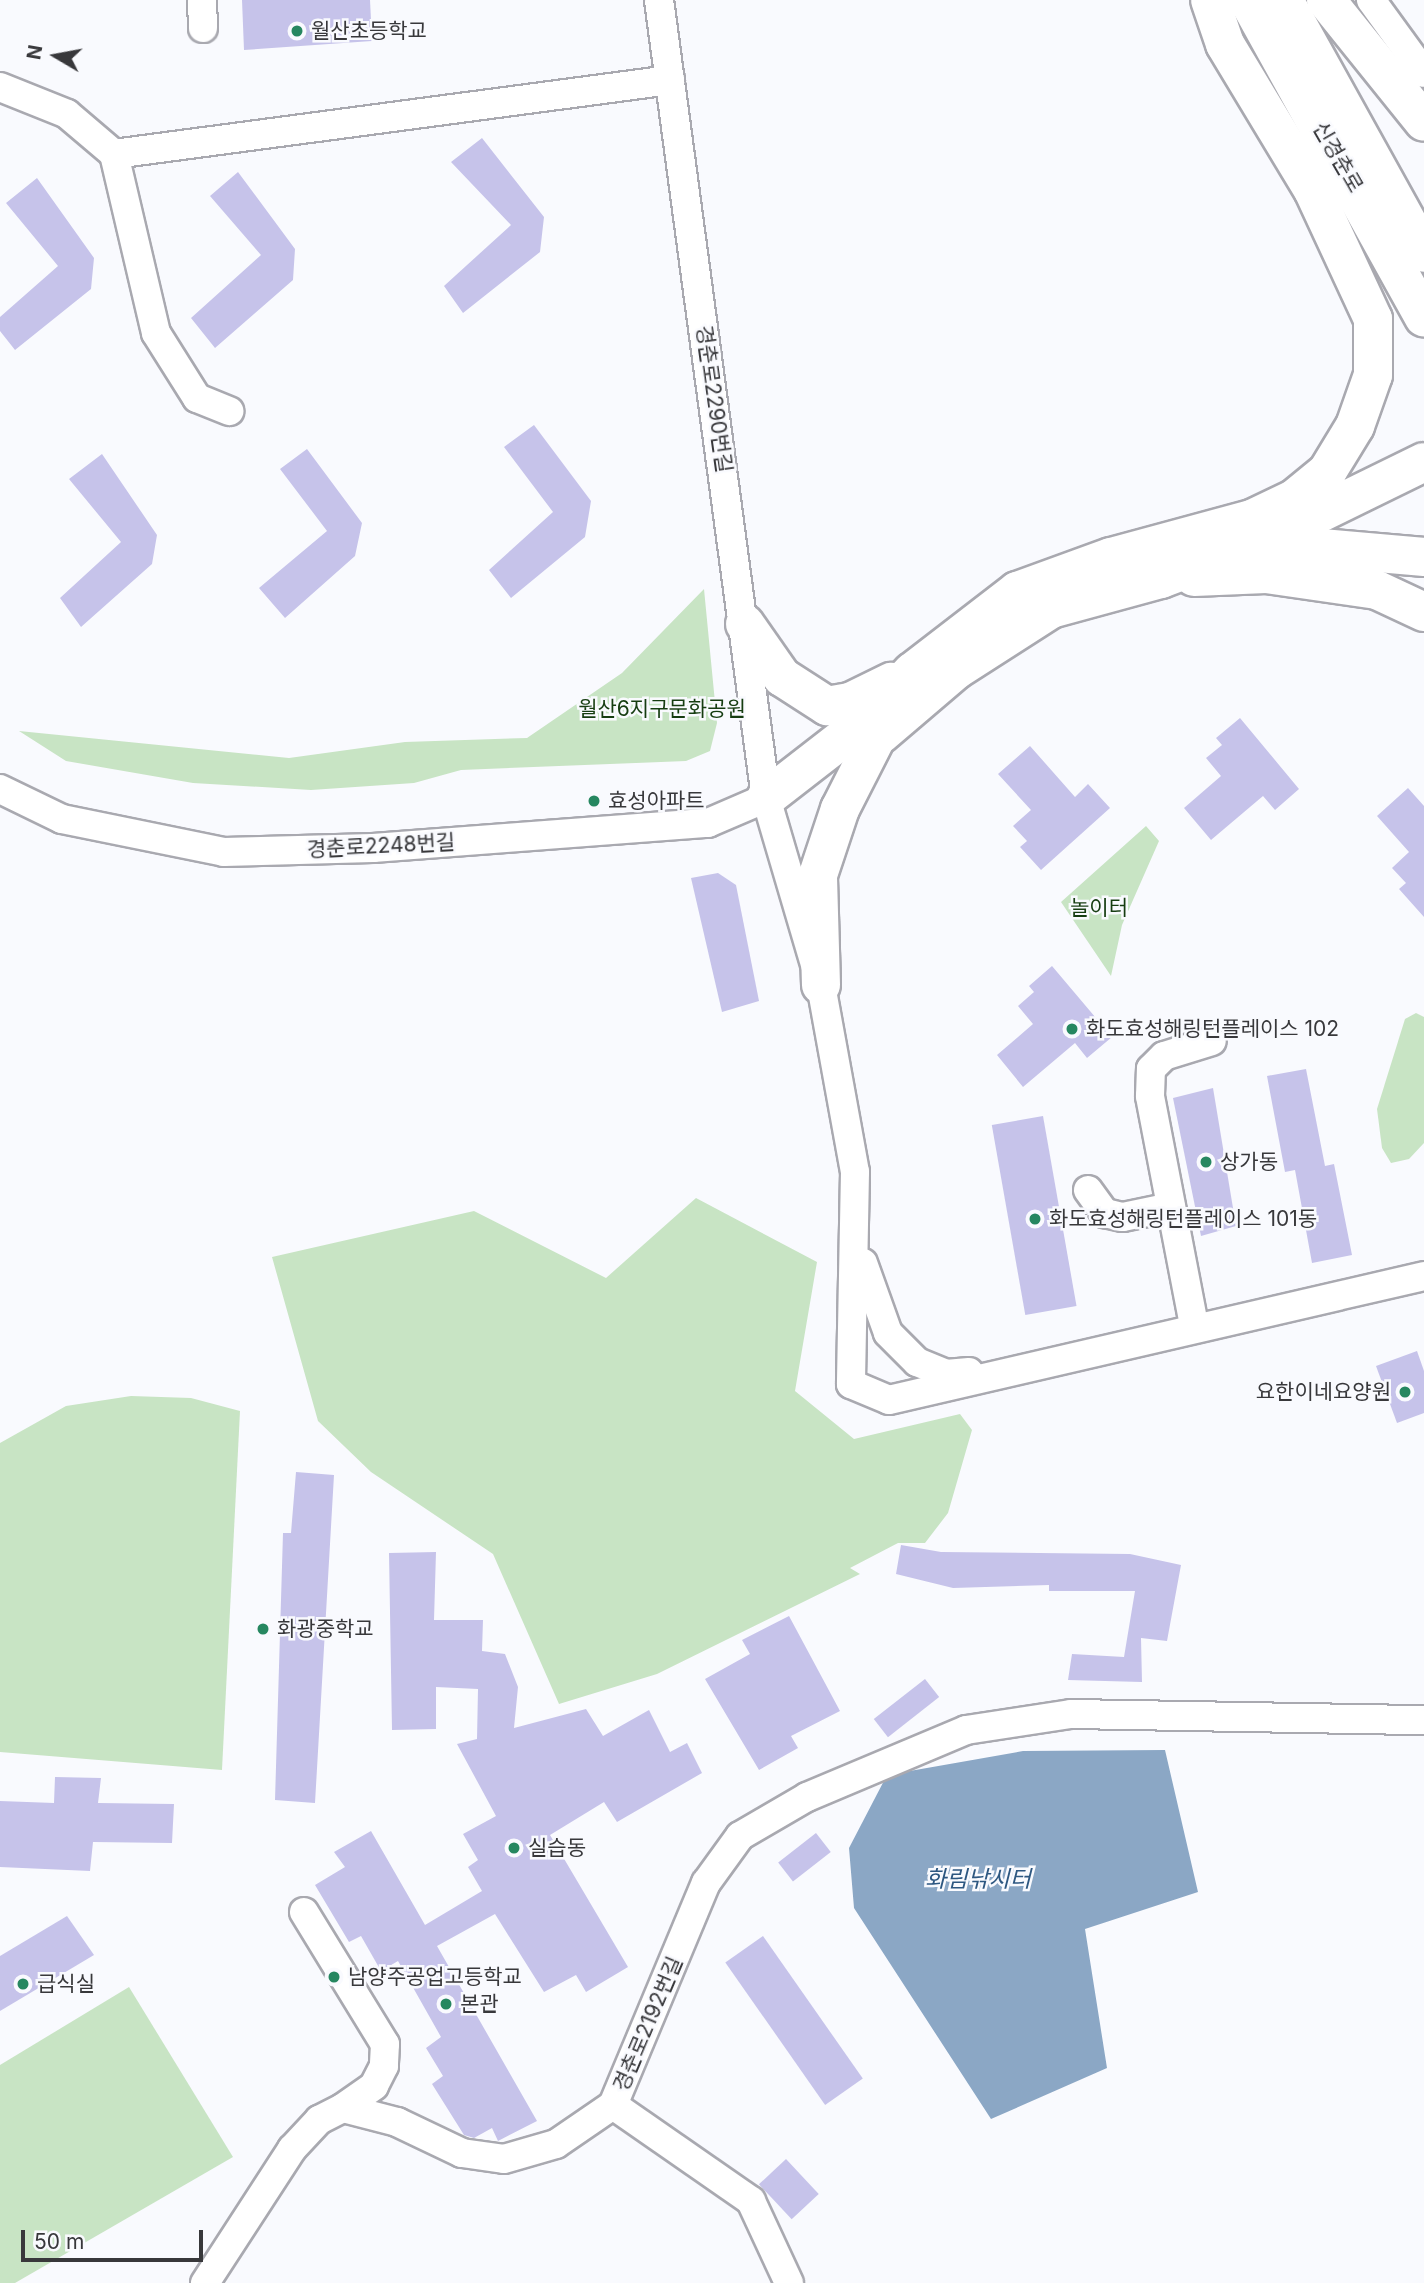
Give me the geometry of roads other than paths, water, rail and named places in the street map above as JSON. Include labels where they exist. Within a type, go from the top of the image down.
[{"type":"highway","points":[[766,798],[875,740],[956,670],[1051,609],[1164,561],[1294,499],[1327,472],[1355,426],[1373,375],[1373,319],[1313,190],[1225,44],[1210,0]]},
{"type":"highway","name":"신경춘로","points":[[1248,0],[1424,317]]},
{"type":"highway","name":"신경춘로","points":[[1284,0],[1424,253]]},
{"type":"highway","points":[[1326,0],[1424,122]]},
{"type":"highway","points":[[766,798],[851,732],[912,671],[1017,591],[1256,542],[1424,462]]},
{"type":"highway","points":[[1256,542],[1424,556]]},
{"type":"highway","points":[[1164,561],[1377,590],[1424,612]]},
{"type":"highway","points":[[745,624],[782,677],[827,706],[850,702],[912,671]]},
{"type":"highway","points":[[821,985],[818,875],[840,809],[875,740]]},
{"type":"street","points":[[202,0],[204,28]]},
{"type":"street","name":"경춘로2290번길","points":[[659,0],[745,624],[766,798],[821,985],[855,1172],[856,1238]]},
{"type":"street","points":[[1371,0],[1424,74]]},
{"type":"street","points":[[114,154],[670,80]]},
{"type":"street","points":[[0,86],[67,114],[114,154],[156,333],[197,398],[229,411]]},
{"type":"street","name":"경춘로2248번길","points":[[0,789],[62,819],[224,852],[373,848],[708,823],[766,798]]},
{"type":"street","points":[[1194,1325],[1150,1096],[1150,1069],[1164,1056],[1212,1041]]},
{"type":"street","points":[[1088,1190],[1105,1213],[1123,1217],[1171,1207]]},
{"type":"street","points":[[856,1238],[851,1384],[888,1399],[1194,1325],[1424,1276]]},
{"type":"street","points":[[856,1238],[888,1333],[917,1362],[946,1374],[1017,1368]]},
{"type":"street","name":"경춘로2192번길","points":[[343,2108],[397,2122],[462,2153],[504,2159],[556,2144],[613,2105],[706,1884],[740,1836],[807,1797],[966,1730],[1071,1714],[1424,1720]]},
{"type":"street","points":[[205,2283],[292,2149],[319,2120],[343,2108],[374,2086],[384,2066],[385,2044],[304,1912]]},
{"type":"street","points":[[613,2105],[751,2201],[789,2283]]},
{"type":"water","name":"화림낚시터","points":[[1165,1750],[1198,1892],[1085,1929],[1107,2068],[991,2119],[854,1908],[849,1848],[887,1775],[1023,1751]]},
{"type":"place","name":"월산초등학교","points":[[297,31]]},
{"type":"place","name":"효성아파트","points":[[594,801]]},
{"type":"place","name":"화도효성해링턴플레이스 102","points":[[1072,1029]]},
{"type":"place","name":"상가동","points":[[1206,1162]]},
{"type":"place","name":"화도효성해링턴플레이스 101동","points":[[1035,1219]]},
{"type":"place","name":"요한이네요양원","points":[[1405,1392]]},
{"type":"place","name":"화광중학교","points":[[263,1629]]},
{"type":"place","name":"실습동","points":[[514,1848]]},
{"type":"place","name":"남양주공업고등학교","points":[[334,1977]]},
{"type":"place","name":"급식실","points":[[23,1984]]},
{"type":"place","name":"본관","points":[[446,2004]]},
{"type":"park label","name":"월산6지구문화공원","points":[[662,709]]},
{"type":"park label","name":"놀이터","points":[[1099,908]]}]
